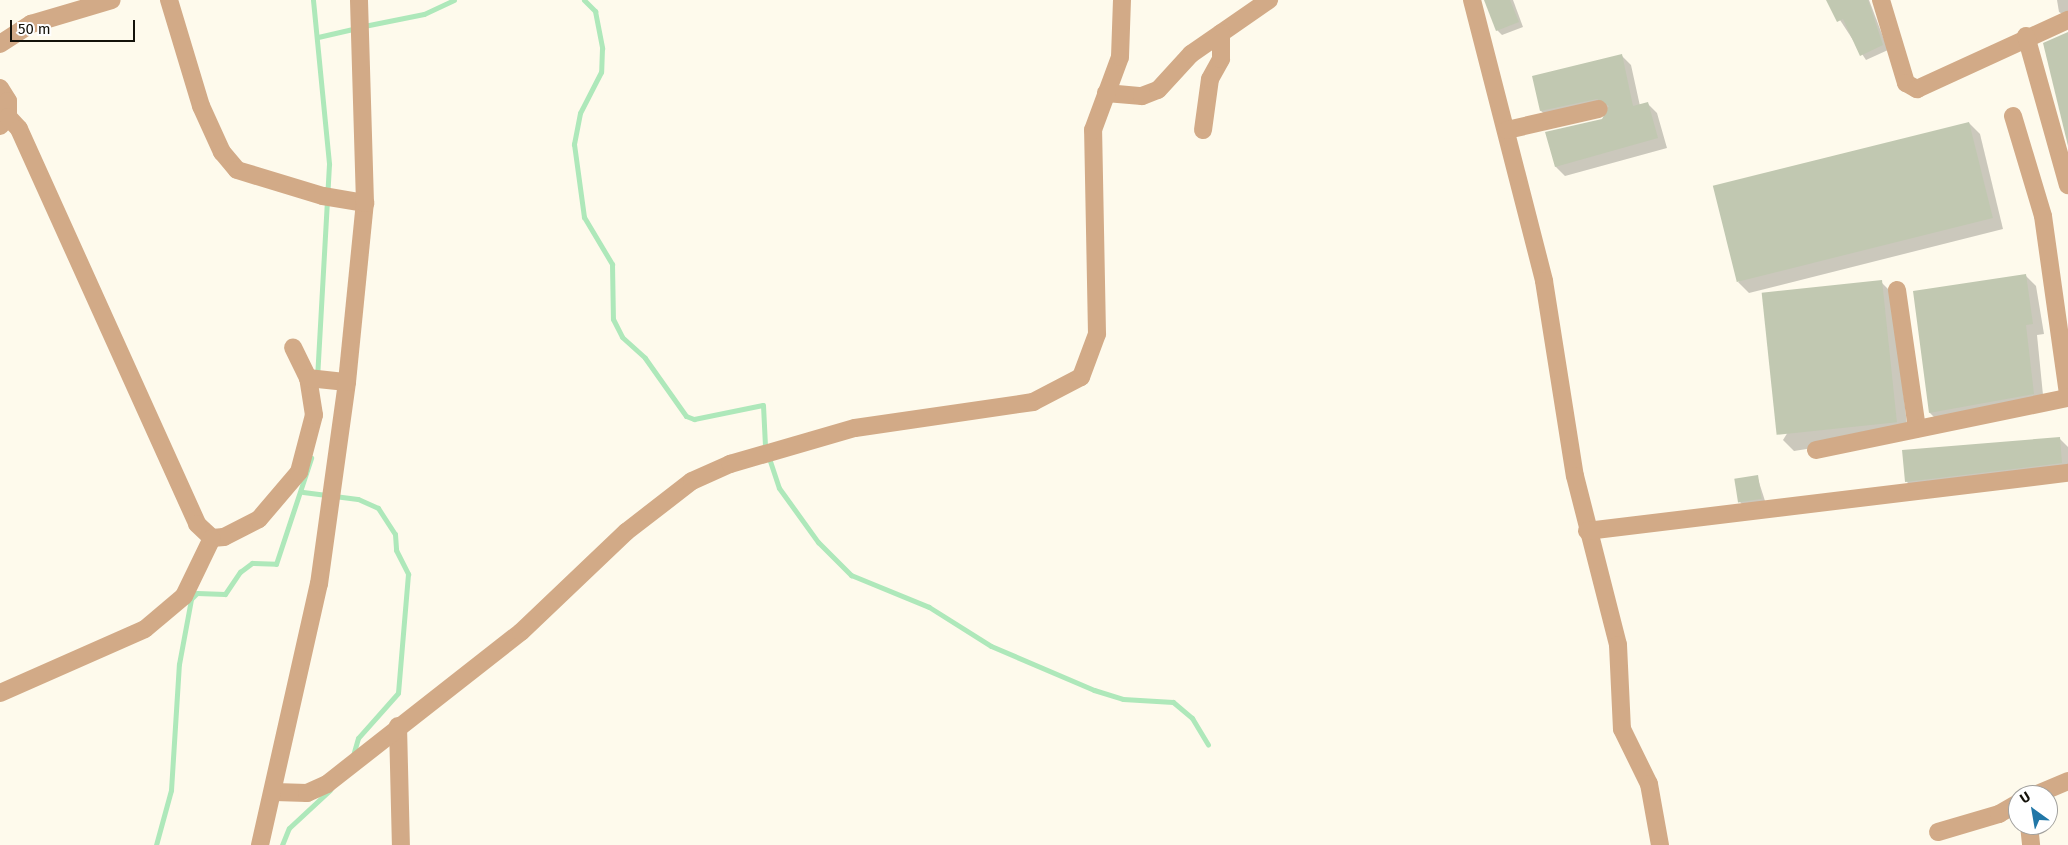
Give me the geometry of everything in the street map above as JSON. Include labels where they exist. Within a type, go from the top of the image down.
[{"type":"street","points":[[0,44],[31,24],[112,0]]},
{"type":"street","points":[[169,0],[201,106],[222,152],[237,170],[322,196],[365,203]]},
{"type":"street","points":[[260,845],[275,792],[319,584],[347,382],[365,203],[359,0]]},
{"type":"street","points":[[275,792],[295,794],[318,790],[521,632],[646,516],[715,470],[855,428],[1033,402],[1081,377],[1097,334],[1099,270],[1092,148],[1097,112],[1120,57],[1122,0]]},
{"type":"street","points":[[1106,92],[1142,96],[1158,90],[1191,54],[1269,0]]},
{"type":"street","points":[[1472,0],[1544,282],[1587,531],[1618,645],[1622,730],[1649,784],[1660,845]]},
{"type":"street","points":[[1881,0],[1906,83],[1912,88],[1923,87],[2026,36],[2068,20]]},
{"type":"street","points":[[1203,130],[1210,79],[1222,60],[1221,33]]},
{"type":"street","points":[[2026,36],[2068,185]]},
{"type":"street","points":[[0,88],[8,100],[4,122],[19,129],[197,524],[212,538],[224,538],[259,519],[300,472],[314,416],[308,378],[292,348]]},
{"type":"street","points":[[1506,130],[1599,109]]},
{"type":"street","points":[[1816,450],[2068,396],[2043,216],[2013,116]]},
{"type":"street","points":[[1897,290],[1917,429]]},
{"type":"street","points":[[308,378],[347,382]]},
{"type":"street","points":[[1587,531],[2068,473]]},
{"type":"street","points":[[0,693],[145,629],[184,596],[212,538]]},
{"type":"street","points":[[398,726],[401,845]]},
{"type":"street","points":[[1938,832],[1999,814],[2008,809]]},
{"type":"building","points":[[1484,0],[1510,0],[1519,22],[1496,31]]},
{"type":"building","points":[[1826,0],[1868,0],[1883,45],[1860,56],[1843,19],[1837,22]]},
{"type":"building","points":[[2068,32],[2068,146],[2043,43]]},
{"type":"building","points":[[1622,54],[1633,106],[1648,102],[1658,138],[1555,167],[1545,132],[1602,119],[1609,106],[1597,99],[1540,111],[1532,76]]},
{"type":"building","points":[[1969,122],[1993,218],[1737,282],[1713,186]]},
{"type":"building","points":[[2026,274],[2033,324],[2026,325],[2034,394],[1929,413],[1913,291]]},
{"type":"building","points":[[1882,280],[1897,422],[1777,435],[1762,293]]},
{"type":"building","points":[[2060,437],[2062,463],[1905,482],[1902,450]]},
{"type":"building","points":[[1758,475],[1762,499],[1738,502],[1734,479]]},
{"type":"waterway","points":[[313,0],[329,164],[317,377]]},
{"type":"waterway","points":[[364,26],[424,14],[454,0]]},
{"type":"waterway","points":[[584,0],[595,11],[602,48],[601,72],[580,113],[574,144],[584,217],[612,264],[613,319],[622,337],[645,358],[686,416],[694,419],[763,405],[765,446],[779,488],[818,542],[851,575],[929,607],[991,646],[1094,690],[1123,699],[1173,702],[1192,718],[1208,745]]},
{"type":"waterway","points":[[318,37],[356,28]]},
{"type":"waterway","points":[[156,845],[171,790],[179,664],[191,599],[197,593],[225,594],[240,572],[252,563],[276,564],[311,458]]},
{"type":"waterway","points":[[303,492],[358,499],[378,508],[395,534],[396,550],[408,574],[398,693],[358,738],[353,756]]},
{"type":"waterway","points":[[282,845],[289,828],[330,790]]}]
